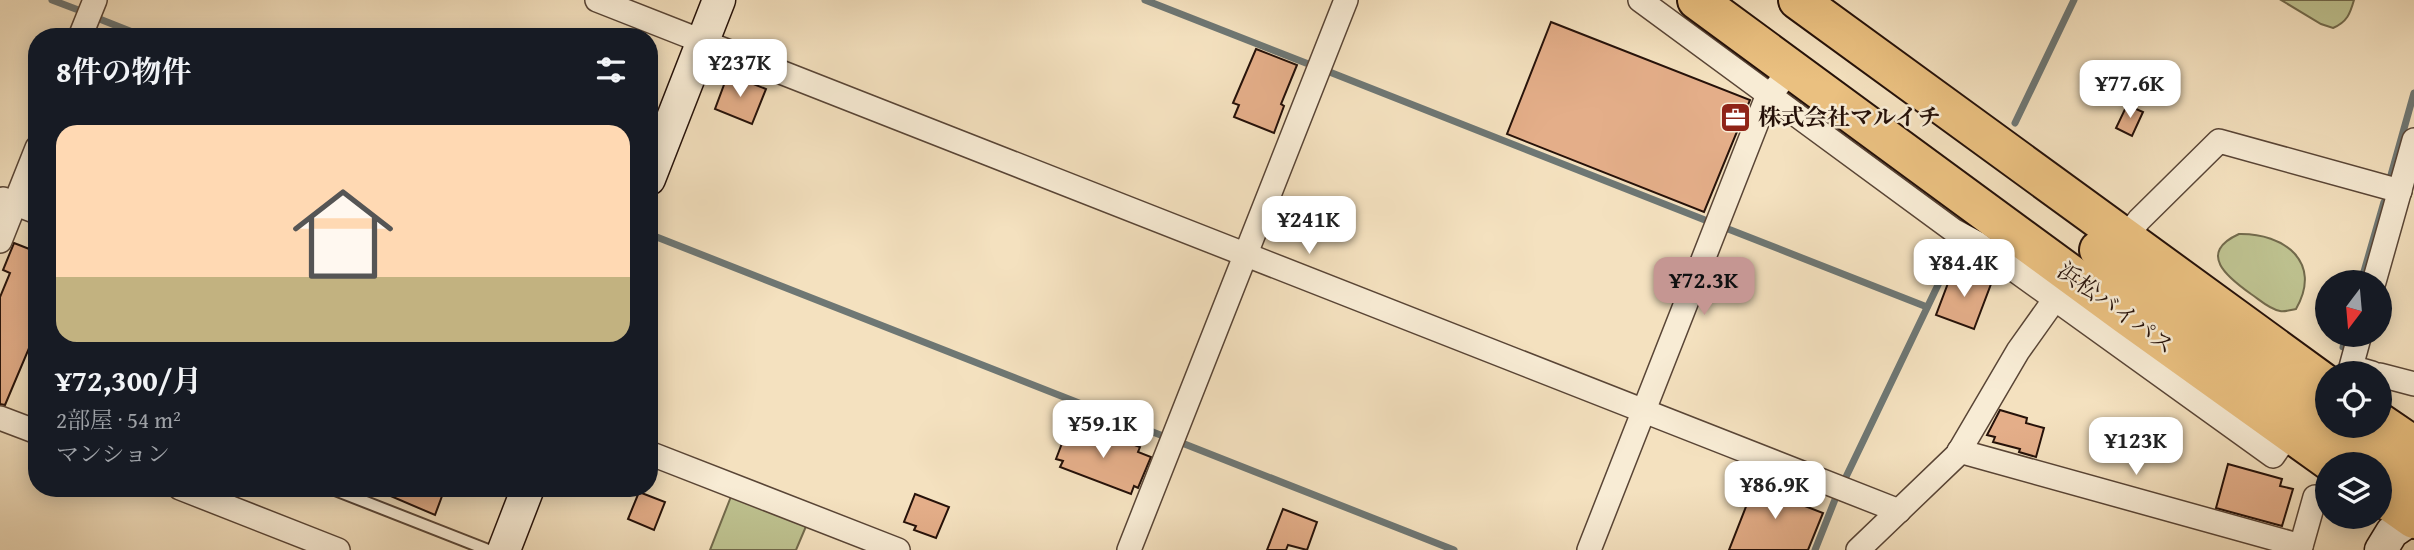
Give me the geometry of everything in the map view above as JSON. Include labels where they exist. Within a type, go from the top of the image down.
[{"type":"highway","name":"浜松バイパス","points":[[1697,0],[1741,54],[1876,153],[1946,204],[2317,452]]},
{"type":"highway","points":[[1799,0],[2124,240],[2315,377]]},
{"type":"highway","points":[[1841,32],[2008,176],[2175,313],[2315,412]]},
{"type":"highway","points":[[2392,431],[2414,446]]},
{"type":"highway","points":[[2352,438],[2398,470],[2414,514]]},
{"type":"highway","points":[[2392,502],[2414,514]]},
{"type":"street","points":[[84,28],[95,0]]},
{"type":"street","points":[[597,0],[1899,511]]},
{"type":"street","points":[[658,156],[719,0]]},
{"type":"street","points":[[1129,550],[1346,0]]},
{"type":"street","points":[[1640,0],[1741,54]]},
{"type":"street","points":[[1589,550],[1765,102],[1780,82]]},
{"type":"street","points":[[2379,270],[2404,196],[2414,140]]},
{"type":"street","points":[[2124,240],[2139,220],[2219,142],[2404,196]]},
{"type":"street","points":[[0,241],[7,201],[28,164]]},
{"type":"street","points":[[7,201],[28,209]]},
{"type":"street","points":[[1946,204],[1977,243],[2273,456],[2289,433]]},
{"type":"street","points":[[1858,550],[1959,451],[2018,351],[2055,299]]},
{"type":"street","points":[[2392,378],[2414,384]]},
{"type":"street","points":[[0,418],[28,429]]},
{"type":"street","points":[[1959,451],[2301,548],[2315,497]]},
{"type":"street","points":[[658,457],[898,550]]},
{"type":"street","points":[[203,497],[338,550]]},
{"type":"street","points":[[504,550],[525,497]]},
{"type":"street","points":[[2381,550],[2392,532],[2414,514]]},
{"type":"lane","points":[[353,497],[488,550]]},
{"type":"green space","points":[[2281,0],[2354,0],[2347,17],[2333,28],[2321,24]]},
{"type":"green space","points":[[2239,234],[2255,235],[2284,245],[2302,264],[2305,277],[2303,292],[2296,309],[2282,311],[2272,308],[2226,273],[2218,257],[2220,249],[2226,241]]},
{"type":"green space","points":[[732,494],[807,524],[796,550],[710,550]]},
{"type":"building","points":[[1551,22],[1750,100],[1704,212],[1507,134]]},
{"type":"building","points":[[1256,49],[1297,65],[1281,104],[1284,106],[1274,133],[1234,117],[1239,105],[1233,103]]},
{"type":"building","points":[[728,74],[766,89],[752,124],[715,109]]},
{"type":"building","points":[[2127,105],[2143,112],[2132,136],[2116,128]]},
{"type":"building","points":[[14,243],[28,248],[28,350],[5,405],[0,404],[0,297],[10,273],[3,270]]},
{"type":"building","points":[[1953,270],[1991,284],[1974,329],[1936,315]]},
{"type":"building","points":[[2000,410],[2027,418],[2026,423],[2044,428],[2036,457],[2019,452],[2020,449],[1993,442],[1995,437],[1987,435]]},
{"type":"building","points":[[1069,425],[1119,444],[1121,440],[1140,447],[1138,452],[1151,457],[1138,488],[1134,486],[1131,494],[1060,467],[1063,461],[1056,459]]},
{"type":"building","points":[[2228,464],[2282,479],[2280,486],[2293,489],[2282,526],[2216,508]]},
{"type":"building","points":[[1758,476],[1793,490],[1789,500],[1823,513],[1808,550],[1729,550]]},
{"type":"building","points":[[915,494],[949,507],[936,538],[914,530],[916,526],[904,522]]},
{"type":"building","points":[[393,497],[442,497],[435,515]]},
{"type":"building","points":[[637,497],[652,497],[665,502],[654,530],[628,519]]},
{"type":"building","points":[[1283,509],[1317,522],[1307,550],[1288,545],[1286,550],[1267,550]]},
{"type":"waterway","points":[[52,0],[81,11]]},
{"type":"waterway","points":[[1145,0],[1311,65]]},
{"type":"waterway","points":[[2015,123],[2074,0]]},
{"type":"waterway","points":[[97,18],[122,28]]},
{"type":"waterway","points":[[1327,71],[1710,222]]},
{"type":"waterway","points":[[2391,175],[2414,93]]},
{"type":"waterway","points":[[2364,270],[2384,202]]},
{"type":"waterway","points":[[1723,227],[1927,307]]},
{"type":"waterway","points":[[658,238],[1163,436]]},
{"type":"waterway","points":[[1845,479],[1960,239]]},
{"type":"waterway","points":[[1182,443],[1454,550]]},
{"type":"waterway","points":[[1815,550],[1836,497]]},
{"type":"place","name":"株式会社マルイチ","points":[[1735,117]]}]
